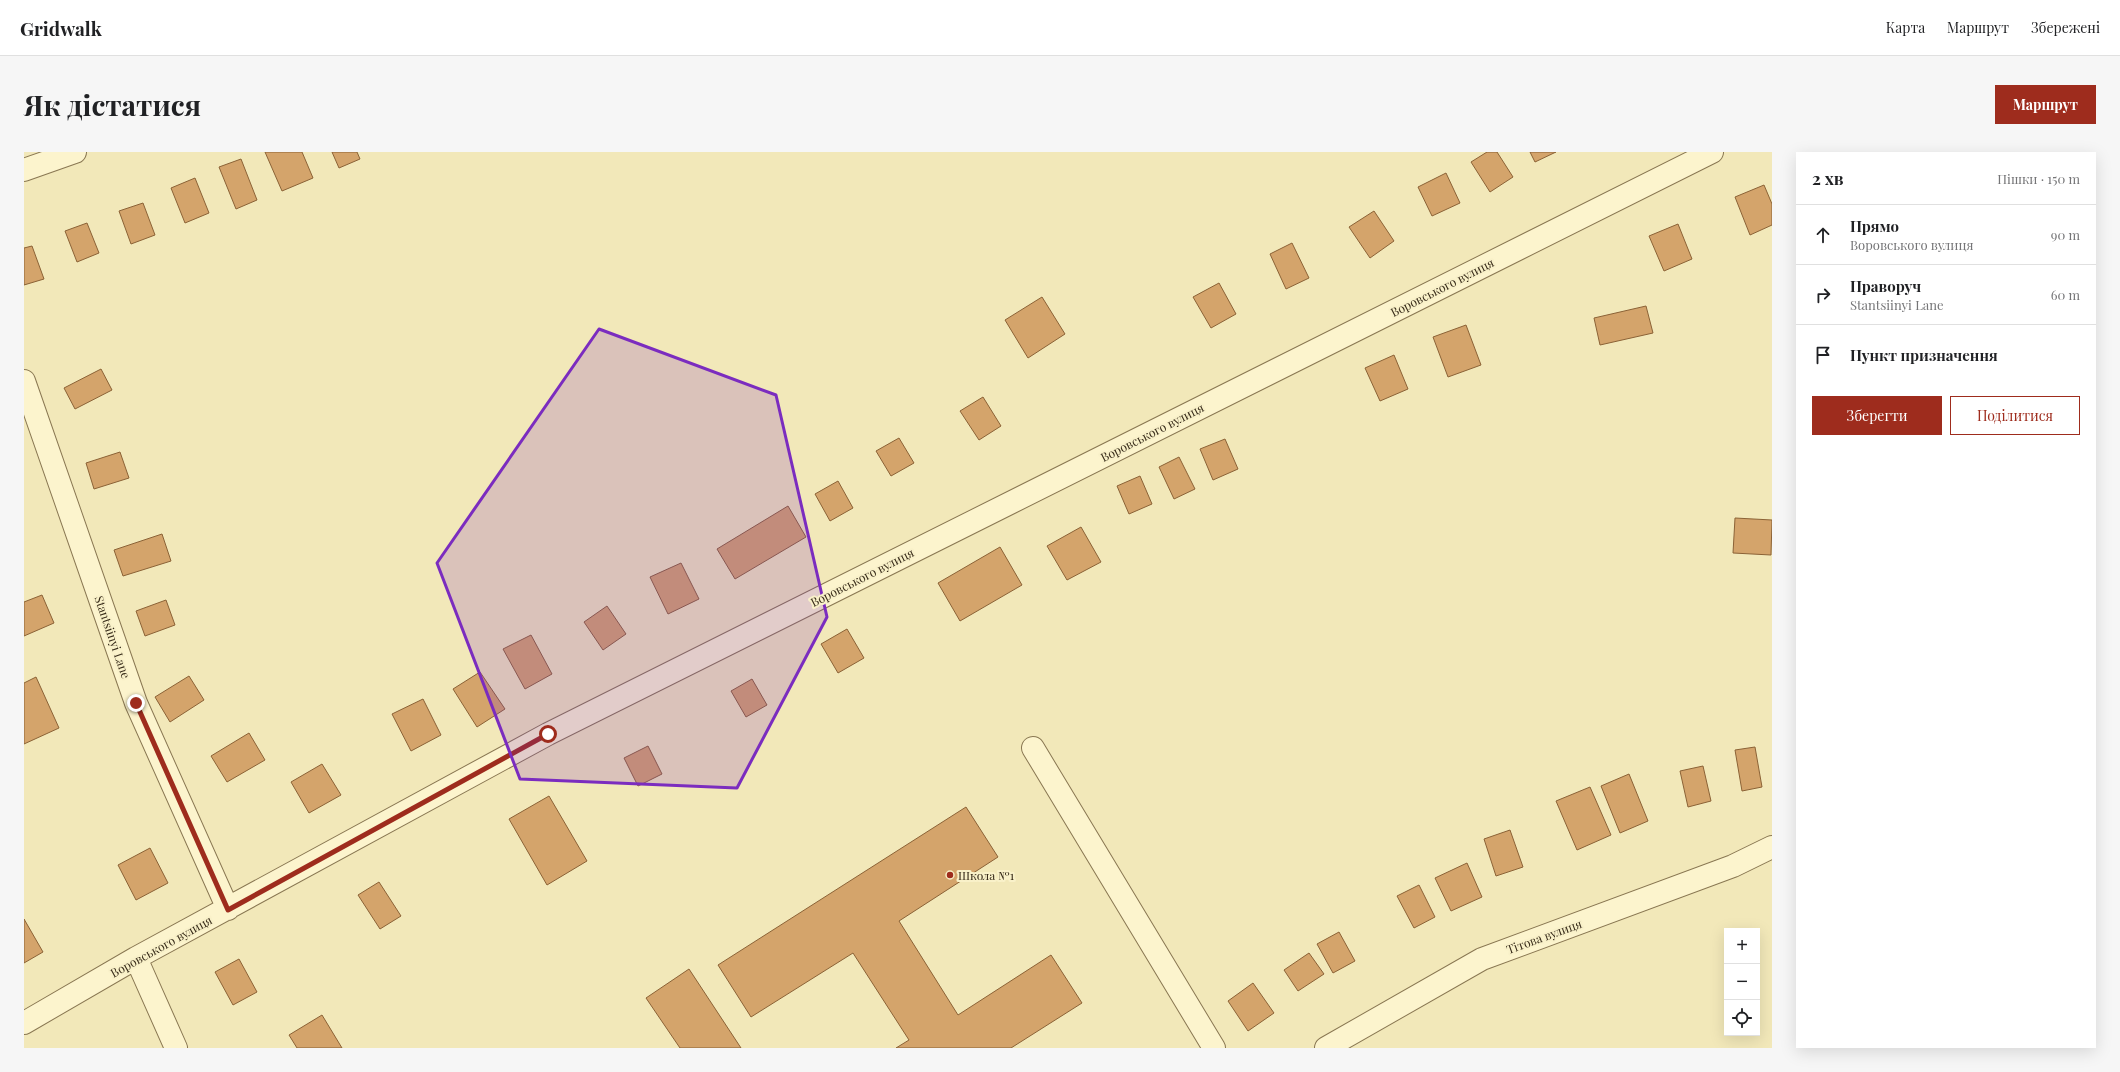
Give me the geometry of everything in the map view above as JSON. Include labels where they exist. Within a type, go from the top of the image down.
[{"type":"street","points":[[24,170],[75,152]]},
{"type":"street","name":"Воровського вулиця","points":[[24,1023],[136,958],[228,910],[548,734],[1712,152]]},
{"type":"street","name":"Stantsiinyi Lane","points":[[24,381],[136,703],[228,910]]},
{"type":"street","points":[[1033,748],[1214,1048]]},
{"type":"street","name":"Тітова вулиця","points":[[1326,1048],[1482,959],[1733,866],[1772,847]]},
{"type":"street","points":[[136,958],[176,1048]]},
{"type":"highlighted area","points":[[599,329],[776,395],[827,617],[737,788],[520,779],[437,563]]},
{"type":"building","points":[[265,152],[302,152],[313,178],[282,191]]},
{"type":"building","points":[[332,152],[357,152],[360,159],[339,168]]},
{"type":"building","points":[[1487,152],[1497,152],[1513,177],[1490,192],[1471,162]]},
{"type":"building","points":[[1530,152],[1556,152],[1535,162]]},
{"type":"building","points":[[241,159],[257,200],[236,209],[219,167]]},
{"type":"building","points":[[1446,173],[1460,203],[1432,216],[1418,187]]},
{"type":"building","points":[[195,178],[209,213],[185,223],[171,188]]},
{"type":"building","points":[[1764,185],[1772,204],[1772,225],[1750,235],[1735,197]]},
{"type":"building","points":[[143,203],[155,235],[131,244],[119,211]]},
{"type":"building","points":[[1374,211],[1394,241],[1370,258],[1349,227]]},
{"type":"building","points":[[87,223],[99,253],[77,262],[65,231]]},
{"type":"building","points":[[1678,224],[1692,259],[1664,271],[1649,236]]},
{"type":"building","points":[[1292,243],[1309,278],[1286,289],[1270,254]]},
{"type":"building","points":[[32,246],[44,279],[24,285],[24,248]]},
{"type":"building","points":[[1219,283],[1236,314],[1211,328],[1193,297]]},
{"type":"building","points":[[1042,297],[1065,334],[1028,358],[1005,320]]},
{"type":"building","points":[[1646,306],[1653,333],[1600,345],[1594,318]]},
{"type":"building","points":[[1466,325],[1481,365],[1448,377],[1433,337]]},
{"type":"building","points":[[1394,355],[1408,389],[1380,401],[1365,368]]},
{"type":"building","points":[[101,369],[112,390],[75,409],[64,388]]},
{"type":"building","points":[[983,397],[1001,426],[979,440],[960,411]]},
{"type":"building","points":[[899,438],[914,463],[891,476],[876,451]]},
{"type":"building","points":[[1225,439],[1238,469],[1213,480],[1200,449]]},
{"type":"building","points":[[120,452],[129,478],[94,489],[86,463]]},
{"type":"building","points":[[1179,457],[1195,489],[1174,499],[1159,467]]},
{"type":"building","points":[[1140,476],[1152,504],[1129,514],[1117,486]]},
{"type":"building","points":[[838,481],[853,508],[830,521],[815,494]]},
{"type":"building","points":[[788,506],[806,537],[735,579],[717,549]]},
{"type":"building","points":[[1735,518],[1772,520],[1771,555],[1733,553]]},
{"type":"building","points":[[1081,527],[1101,562],[1067,580],[1047,546]]},
{"type":"building","points":[[162,534],[171,561],[123,576],[114,550]]},
{"type":"building","points":[[1000,547],[1022,585],[960,621],[938,583]]},
{"type":"building","points":[[681,563],[699,599],[668,614],[650,577]]},
{"type":"building","points":[[42,595],[54,623],[24,636],[24,602]]},
{"type":"building","points":[[166,600],[175,625],[145,636],[136,611]]},
{"type":"building","points":[[607,606],[626,634],[603,650],[584,622]]},
{"type":"building","points":[[847,629],[864,658],[838,673],[821,644]]},
{"type":"building","points":[[531,635],[552,674],[525,689],[503,649]]},
{"type":"building","points":[[480,672],[505,709],[477,727],[453,689]]},
{"type":"building","points":[[189,676],[204,700],[170,722],[155,697]]},
{"type":"building","points":[[36,677],[59,728],[24,744],[24,683]]},
{"type":"building","points":[[752,679],[767,705],[746,717],[731,691]]},
{"type":"building","points":[[423,699],[441,735],[411,751],[392,714]]},
{"type":"building","points":[[249,733],[265,760],[227,782],[211,756]]},
{"type":"building","points":[[648,746],[662,774],[638,786],[624,758]]},
{"type":"building","points":[[1755,747],[1762,787],[1742,791],[1735,750]]},
{"type":"building","points":[[322,764],[341,795],[309,813],[291,782]]},
{"type":"building","points":[[1703,766],[1711,801],[1688,807],[1680,771]]},
{"type":"building","points":[[1629,774],[1648,821],[1620,833],[1601,786]]},
{"type":"building","points":[[1590,787],[1611,835],[1577,850],[1556,801]]},
{"type":"building","points":[[549,796],[587,861],[547,885],[509,819]]},
{"type":"building","points":[[966,807],[998,857],[899,921],[958,1015],[1051,955],[1082,1003],[1011,1048],[896,1048],[909,1040],[853,953],[751,1017],[718,965]]},
{"type":"building","points":[[1510,830],[1523,867],[1496,876],[1484,839]]},
{"type":"building","points":[[150,848],[168,883],[136,900],[118,865]]},
{"type":"building","points":[[1467,863],[1482,897],[1451,911],[1435,878]]},
{"type":"building","points":[[379,882],[401,916],[380,929],[358,895]]},
{"type":"building","points":[[1419,885],[1435,917],[1414,928],[1397,896]]},
{"type":"building","points":[[24,919],[43,952],[24,963]]},
{"type":"building","points":[[1339,932],[1355,961],[1333,973],[1317,944]]},
{"type":"building","points":[[1309,953],[1324,974],[1298,991],[1284,970]]},
{"type":"building","points":[[239,959],[257,992],[233,1005],[215,972]]},
{"type":"building","points":[[689,969],[741,1048],[680,1048],[646,998]]},
{"type":"building","points":[[1253,983],[1274,1013],[1248,1031],[1228,1001]]},
{"type":"building","points":[[322,1015],[342,1048],[297,1048],[289,1035]]},
{"type":"place","name":"Школа №1","points":[[950,875]]},
{"type":"route","points":[[136,703],[228,910],[548,734]]}]
